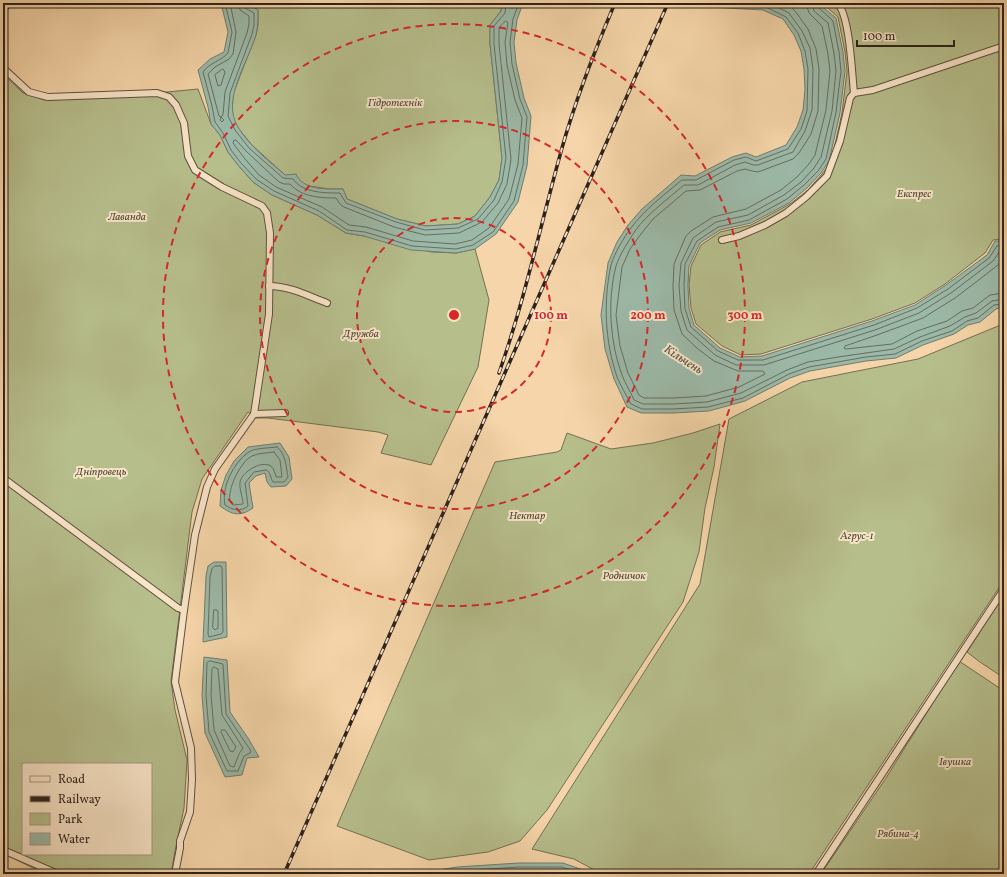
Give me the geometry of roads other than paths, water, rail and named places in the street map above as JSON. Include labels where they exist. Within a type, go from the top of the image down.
[{"type":"street","points":[[3,11],[8,3]]},
{"type":"street","points":[[838,3],[841,6],[847,23],[854,93]]},
{"type":"street","points":[[722,240],[739,236],[765,225],[786,213],[806,197],[828,176],[840,141],[850,98],[854,93],[873,90],[1004,46]]},
{"type":"street","points":[[3,68],[29,92],[48,97],[157,93],[169,97],[176,105],[184,123],[188,156],[195,170],[222,187],[262,206],[267,213],[270,233],[269,314],[254,414],[216,468],[207,486],[195,535],[184,610],[176,682],[191,748],[192,779],[190,812],[180,841],[175,874]]},
{"type":"street","points":[[269,286],[291,288],[327,303]]},
{"type":"street","points":[[254,414],[284,413]]},
{"type":"street","points":[[3,478],[178,608],[184,610]]},
{"type":"street","points":[[816,874],[1004,589]]},
{"type":"street","points":[[3,850],[58,874]]},
{"type":"water","points":[[221,3],[245,3],[258,10],[258,26],[256,35],[234,93],[233,105],[234,116],[238,127],[253,147],[285,175],[296,174],[304,184],[316,188],[343,189],[347,199],[397,219],[426,226],[458,224],[475,216],[490,197],[499,180],[502,158],[490,44],[490,25],[501,11],[502,3],[523,3],[517,20],[514,42],[516,63],[524,98],[531,116],[527,166],[518,202],[496,234],[475,249],[456,253],[411,250],[364,236],[346,233],[317,215],[272,195],[253,182],[228,152],[220,135],[211,124],[198,70],[210,59],[224,52],[228,32]]},
{"type":"water","name":"Кільчень","points":[[700,3],[818,3],[836,18],[843,52],[845,71],[840,113],[829,161],[821,173],[807,188],[789,203],[751,223],[720,230],[700,243],[689,266],[689,308],[694,325],[720,348],[740,357],[762,356],[872,321],[915,305],[946,285],[987,255],[995,241],[1004,241],[1004,307],[996,309],[980,322],[968,325],[954,334],[923,345],[896,358],[866,361],[810,371],[790,378],[745,401],[709,411],[641,413],[627,407],[614,379],[605,349],[601,315],[608,263],[617,242],[628,225],[642,209],[681,175],[695,176],[732,157],[746,153],[756,157],[786,145],[797,127],[803,110],[805,89],[801,51],[794,35],[783,19],[763,10],[708,7]]},
{"type":"water","points":[[280,443],[289,457],[292,479],[286,486],[271,487],[267,482],[265,473],[256,476],[249,483],[253,508],[244,513],[236,514],[220,506],[221,490],[226,475],[234,461],[248,447]]},
{"type":"water","points":[[214,562],[226,562],[227,637],[203,642],[206,576],[208,566]]},
{"type":"water","points":[[204,657],[227,660],[230,712],[259,757],[247,758],[242,775],[225,777],[205,733],[202,695]]},
{"type":"water","points":[[519,863],[563,863],[594,874],[414,874],[457,867]]},
{"type":"railway","points":[[499,373],[525,289],[567,129],[586,74],[615,3]]},
{"type":"railway","points":[[284,874],[668,3]]},
{"type":"park label","name":"Гідротехнік","points":[[395,103]]},
{"type":"park label","name":"Експрес","points":[[914,194]]},
{"type":"park label","name":"Лаванда","points":[[127,217]]},
{"type":"park label","name":"Дружба","points":[[361,334]]},
{"type":"park label","name":"Дніпровець","points":[[101,472]]},
{"type":"park label","name":"Нектар","points":[[527,516]]},
{"type":"park label","name":"Агрус-1","points":[[857,536]]},
{"type":"park label","name":"Родничок","points":[[624,576]]},
{"type":"park label","name":"Івушка","points":[[955,762]]},
{"type":"park label","name":"Рябина-4","points":[[898,834]]}]
